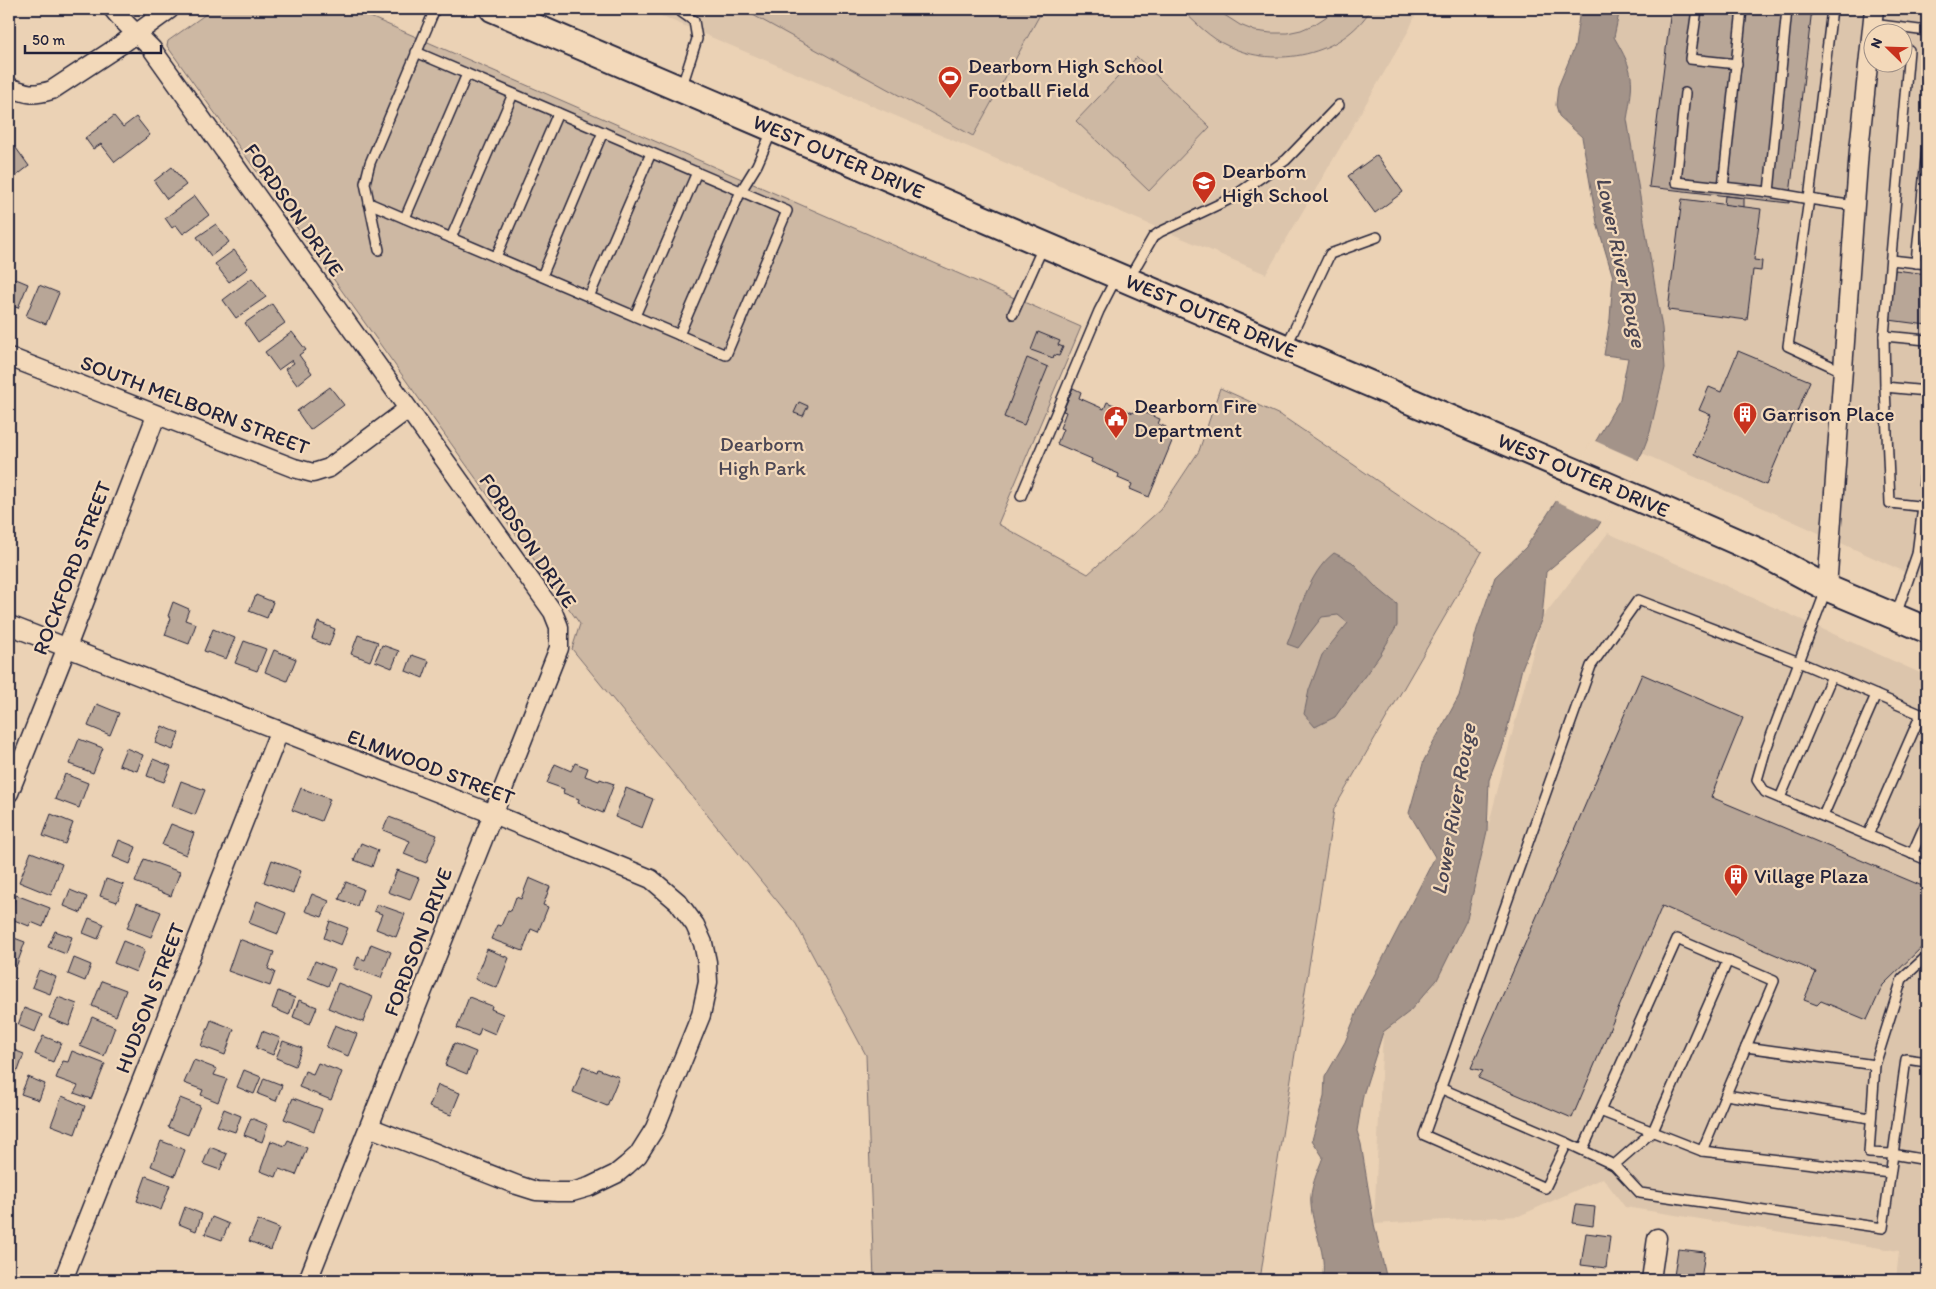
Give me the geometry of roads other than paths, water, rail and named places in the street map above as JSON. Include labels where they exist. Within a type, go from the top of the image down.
[{"type":"main road","name":"WEST OUTER DRIVE","points":[[493,9],[1550,460],[1758,551],[1827,588],[1927,630]]},
{"type":"street","name":"FORDSON DRIVE","points":[[113,9],[119,18],[138,33],[158,57],[554,612],[559,627],[559,648],[524,741],[493,814],[308,1280]]},
{"type":"street","points":[[9,87],[26,94],[39,94],[52,90],[138,33],[170,9]]},
{"type":"street","points":[[1827,588],[1844,372],[1858,150],[1873,16]]},
{"type":"street","name":"SOUTH MELBORN STREET","points":[[9,358],[156,416],[294,468],[313,473],[329,468],[408,409]]},
{"type":"street","name":"ROCKFORD STREET","points":[[9,793],[156,416]]},
{"type":"street","name":"ELMWOOD STREET","points":[[9,625],[493,814],[651,879],[678,902],[687,913],[702,943],[707,962],[708,982],[701,1015],[655,1128],[638,1155],[616,1174],[589,1187],[572,1192],[536,1191],[369,1127]]},
{"type":"street","name":"HUDSON STREET","points":[[63,1280],[279,732]]},
{"type":"street","points":[[1651,1280],[1657,1238]]},
{"type":"lane","points":[[379,250],[365,183],[370,163],[435,9]]},
{"type":"lane","points":[[677,9],[694,21],[697,39],[681,89]]},
{"type":"lane","points":[[1697,9],[1690,59],[1737,64]]},
{"type":"lane","points":[[1723,187],[1742,9]]},
{"type":"lane","points":[[1769,192],[1788,9]]},
{"type":"lane","points":[[1832,9],[1809,199],[1788,346],[1844,372]]},
{"type":"lane","points":[[1873,16],[1927,31]]},
{"type":"lane","points":[[369,203],[726,356],[788,211],[416,52]]},
{"type":"lane","points":[[1896,616],[1923,532],[1925,506],[1890,503],[1885,387],[1884,336],[1907,72]]},
{"type":"lane","points":[[406,218],[467,74]]},
{"type":"lane","points":[[1685,92],[1676,182],[1769,192],[1855,206]]},
{"type":"lane","points":[[451,238],[513,94]]},
{"type":"lane","points":[[1021,496],[1099,311],[1152,237],[1230,199],[1286,160],[1339,105]]},
{"type":"lane","points":[[496,257],[558,113]]},
{"type":"lane","points":[[679,335],[741,191],[756,165],[773,128]]},
{"type":"lane","points":[[542,276],[603,132]]},
{"type":"lane","points":[[1916,263],[1927,148]]},
{"type":"lane","points":[[589,297],[651,153]]},
{"type":"lane","points":[[634,316],[697,172]]},
{"type":"lane","points":[[1286,347],[1330,254],[1377,237]]},
{"type":"lane","points":[[1013,314],[1044,244]]},
{"type":"lane","points":[[1891,260],[1927,264]]},
{"type":"lane","points":[[1884,336],[1927,340]]},
{"type":"lane","points":[[1885,387],[1927,391]]},
{"type":"lane","points":[[1827,588],[1765,752],[1757,780],[1765,792],[1927,860]]},
{"type":"lane","points":[[1567,1143],[1545,1188],[1424,1135],[1591,666],[1638,600],[1799,662],[1924,716],[1868,835]]},
{"type":"lane","points":[[1780,798],[1832,676]]},
{"type":"lane","points":[[1823,816],[1876,695]]},
{"type":"lane","points":[[1912,854],[1927,820]]},
{"type":"lane","points":[[1583,1149],[1677,939],[1774,981],[1702,1151]]},
{"type":"lane","points":[[1927,956],[1902,979],[1875,1065],[1869,1153],[1892,1154],[1927,1160]]},
{"type":"lane","points":[[1614,1165],[1652,1131],[1728,960]]},
{"type":"lane","points":[[1746,1047],[1875,1065]]},
{"type":"lane","points":[[1440,1088],[1583,1149],[1614,1165],[1640,1193],[1883,1228],[1906,1058],[1927,1062]]},
{"type":"lane","points":[[1726,1095],[1870,1118]]},
{"type":"lane","points":[[1600,1111],[1702,1151],[1890,1173]]},
{"type":"water","name":"Lower River Rouge","points":[[1580,9],[1620,9],[1614,37],[1626,59],[1631,76],[1632,85],[1627,119],[1662,328],[1665,368],[1650,432],[1642,453],[1596,530],[1546,572],[1542,618],[1522,668],[1505,738],[1489,780],[1487,831],[1467,919],[1437,980],[1409,1012],[1383,1032],[1363,1095],[1357,1131],[1361,1144],[1374,1224],[1387,1280],[1322,1280],[1322,1252],[1312,1215],[1311,1193],[1323,1157],[1312,1140],[1324,1097],[1325,1077],[1345,1042],[1363,997],[1435,857],[1409,813],[1424,760],[1459,696],[1477,629],[1495,577],[1526,547],[1597,439],[1620,399],[1628,358],[1604,355],[1610,319],[1613,277],[1597,223],[1582,137],[1559,116],[1556,105],[1558,87],[1575,46]]},
{"type":"water","points":[[1334,553],[1352,562],[1375,586],[1397,604],[1397,626],[1380,655],[1335,717],[1315,727],[1304,714],[1309,690],[1322,655],[1348,623],[1338,615],[1322,617],[1298,648],[1287,644],[1311,583],[1317,572]]},
{"type":"place","name":"Dearborn High School Football Field","points":[[950,99]]},
{"type":"place","name":"Dearborn High School","points":[[1204,204]]},
{"type":"place","name":"Garrison Place","points":[[1745,435]]},
{"type":"place","name":"Dearborn Fire Department","points":[[1116,439]]},
{"type":"place","name":"Village Plaza","points":[[1736,897]]},
{"type":"park label","name":"Dearborn High Park","points":[[762,456]]}]
